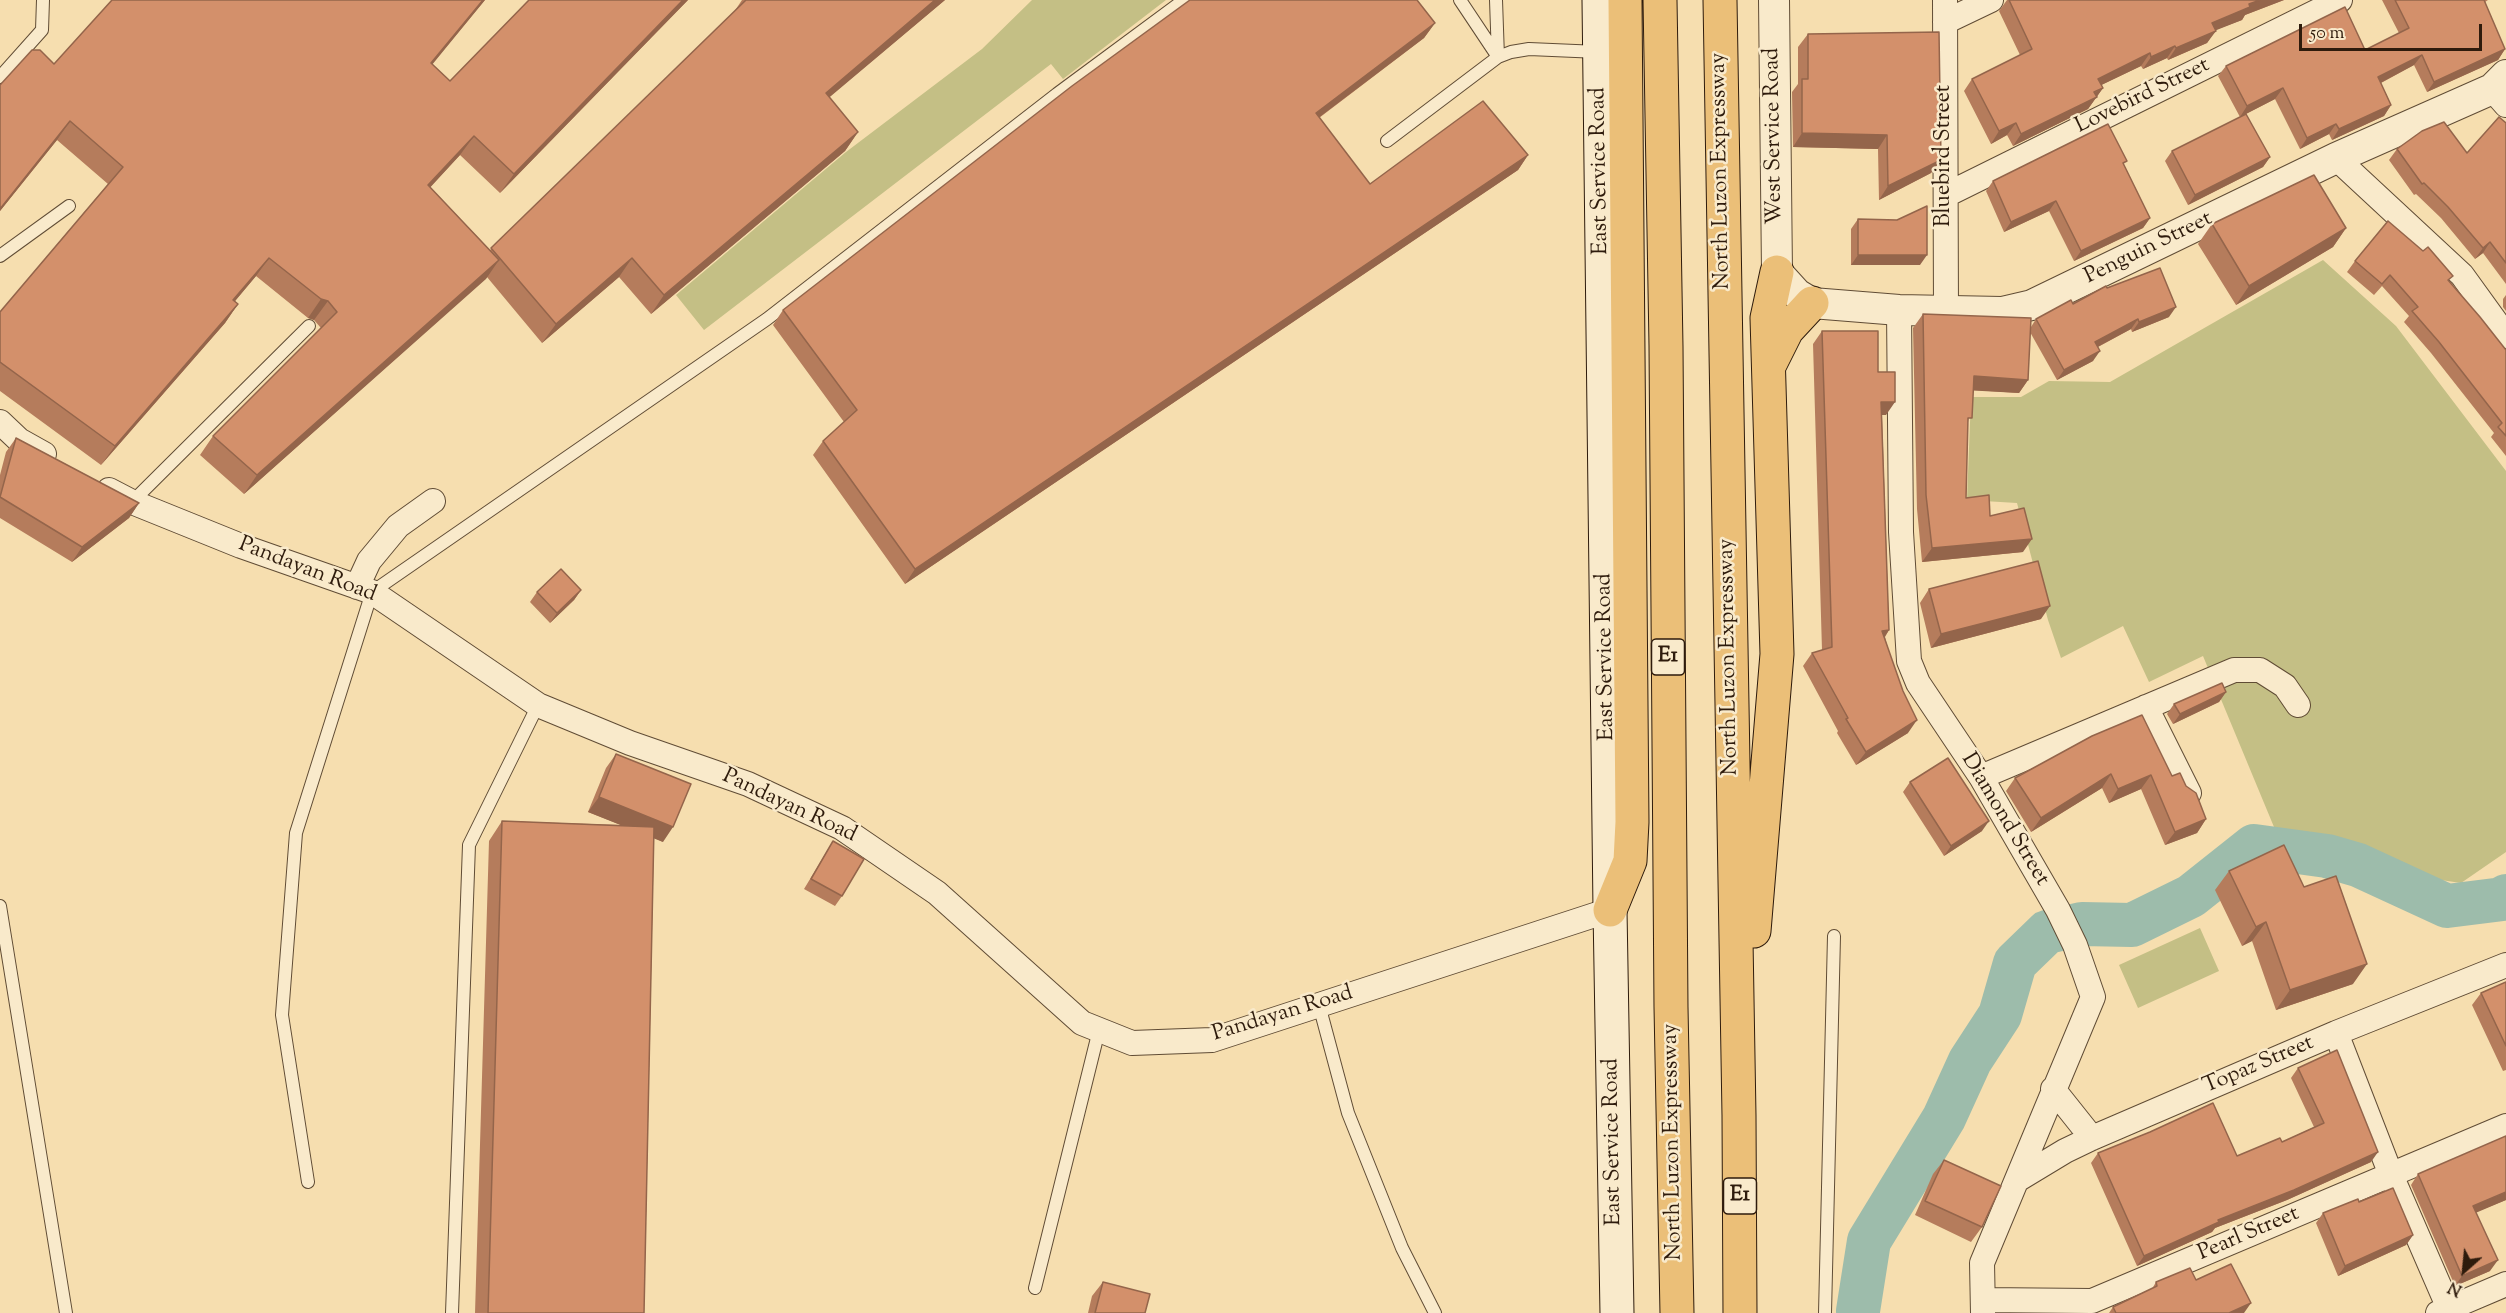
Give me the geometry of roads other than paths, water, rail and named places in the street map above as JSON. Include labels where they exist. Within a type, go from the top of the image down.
[{"type":"highway","points":[[1610,910],[1630,861],[1632,822],[1624,0]]},
{"type":"highway","name":"North Luzon Expressway","points":[[1660,0],[1666,346],[1671,1019],[1677,1313]]},
{"type":"highway","name":"North Luzon Expressway","points":[[1720,0],[1739,1115],[1740,1313]]},
{"type":"highway","points":[[1739,1115],[1777,654],[1767,318],[1777,272]]},
{"type":"highway","points":[[1768,368],[1787,330],[1812,303]]},
{"type":"main road","name":"East Service Road","points":[[1599,0],[1617,1313]]},
{"type":"street","name":"West Service Road","points":[[1774,0],[1777,272]]},
{"type":"street","points":[[1945,11],[1991,0]]},
{"type":"street","name":"Lovebird Street","points":[[1946,195],[2340,0]]},
{"type":"street","name":"Bluebird Street","points":[[1945,11],[1946,311]]},
{"type":"street","name":"Penguin Street","points":[[1812,303],[1899,310],[2002,312],[2032,305],[2336,158],[2501,90]]},
{"type":"street","points":[[2336,158],[2462,275],[2506,336]]},
{"type":"street","points":[[1777,272],[1797,294],[1812,303]]},
{"type":"street","name":"Diamond Street","points":[[1899,310],[1901,532],[1909,661],[1918,683],[1981,777],[2058,910],[2075,945],[2093,997],[1982,1263],[1983,1307]]},
{"type":"street","points":[[0,422],[19,440],[60,463]]},
{"type":"street","name":"Pandayan Road","points":[[91,480],[132,502],[241,546],[364,590],[538,705],[630,743],[748,784],[842,828],[937,893],[1082,1023],[1132,1043],[1212,1040],[1610,910]]},
{"type":"street","points":[[364,590],[369,561],[398,526],[433,501]]},
{"type":"street","points":[[1981,777],[2234,670],[2260,670],[2285,686],[2298,705]]},
{"type":"street","points":[[2146,707],[2189,793]]},
{"type":"street","name":"Topaz Street","points":[[2017,1180],[2065,1151],[2092,1138],[2336,1033],[2506,965]]},
{"type":"street","points":[[2336,1033],[2446,1312],[2506,1284]]},
{"type":"street","points":[[2053,1089],[2092,1138]]},
{"type":"street","name":"Pearl Street","points":[[1983,1307],[2092,1301],[2506,1126]]},
{"type":"lane","points":[[0,78],[42,30],[43,0]]},
{"type":"lane","points":[[308,1182],[282,1015],[296,833],[364,590],[767,319],[1057,94],[1184,0]]},
{"type":"lane","points":[[1461,0],[1498,57]]},
{"type":"lane","points":[[1496,0],[1498,57]]},
{"type":"lane","points":[[1387,141],[1498,57],[1529,49],[1600,52]]},
{"type":"lane","points":[[0,256],[69,206]]},
{"type":"lane","points":[[132,502],[309,326]]},
{"type":"lane","points":[[452,1313],[469,845],[538,705]]},
{"type":"lane","points":[[0,906],[66,1313]]},
{"type":"lane","points":[[1825,1313],[1834,936]]},
{"type":"lane","points":[[1319,1005],[1348,1113],[1402,1248],[1435,1313]]},
{"type":"lane","points":[[1035,1288],[1099,1030]]},
{"type":"waterway","points":[[1858,1311],[1869,1241],[1944,1118],[1970,1061],[2000,1015],[2015,963],[2047,932],[2082,924],[2132,925],[2191,896],[2254,846],[2327,856],[2358,865],[2447,906],[2503,899],[2506,896]]}]
